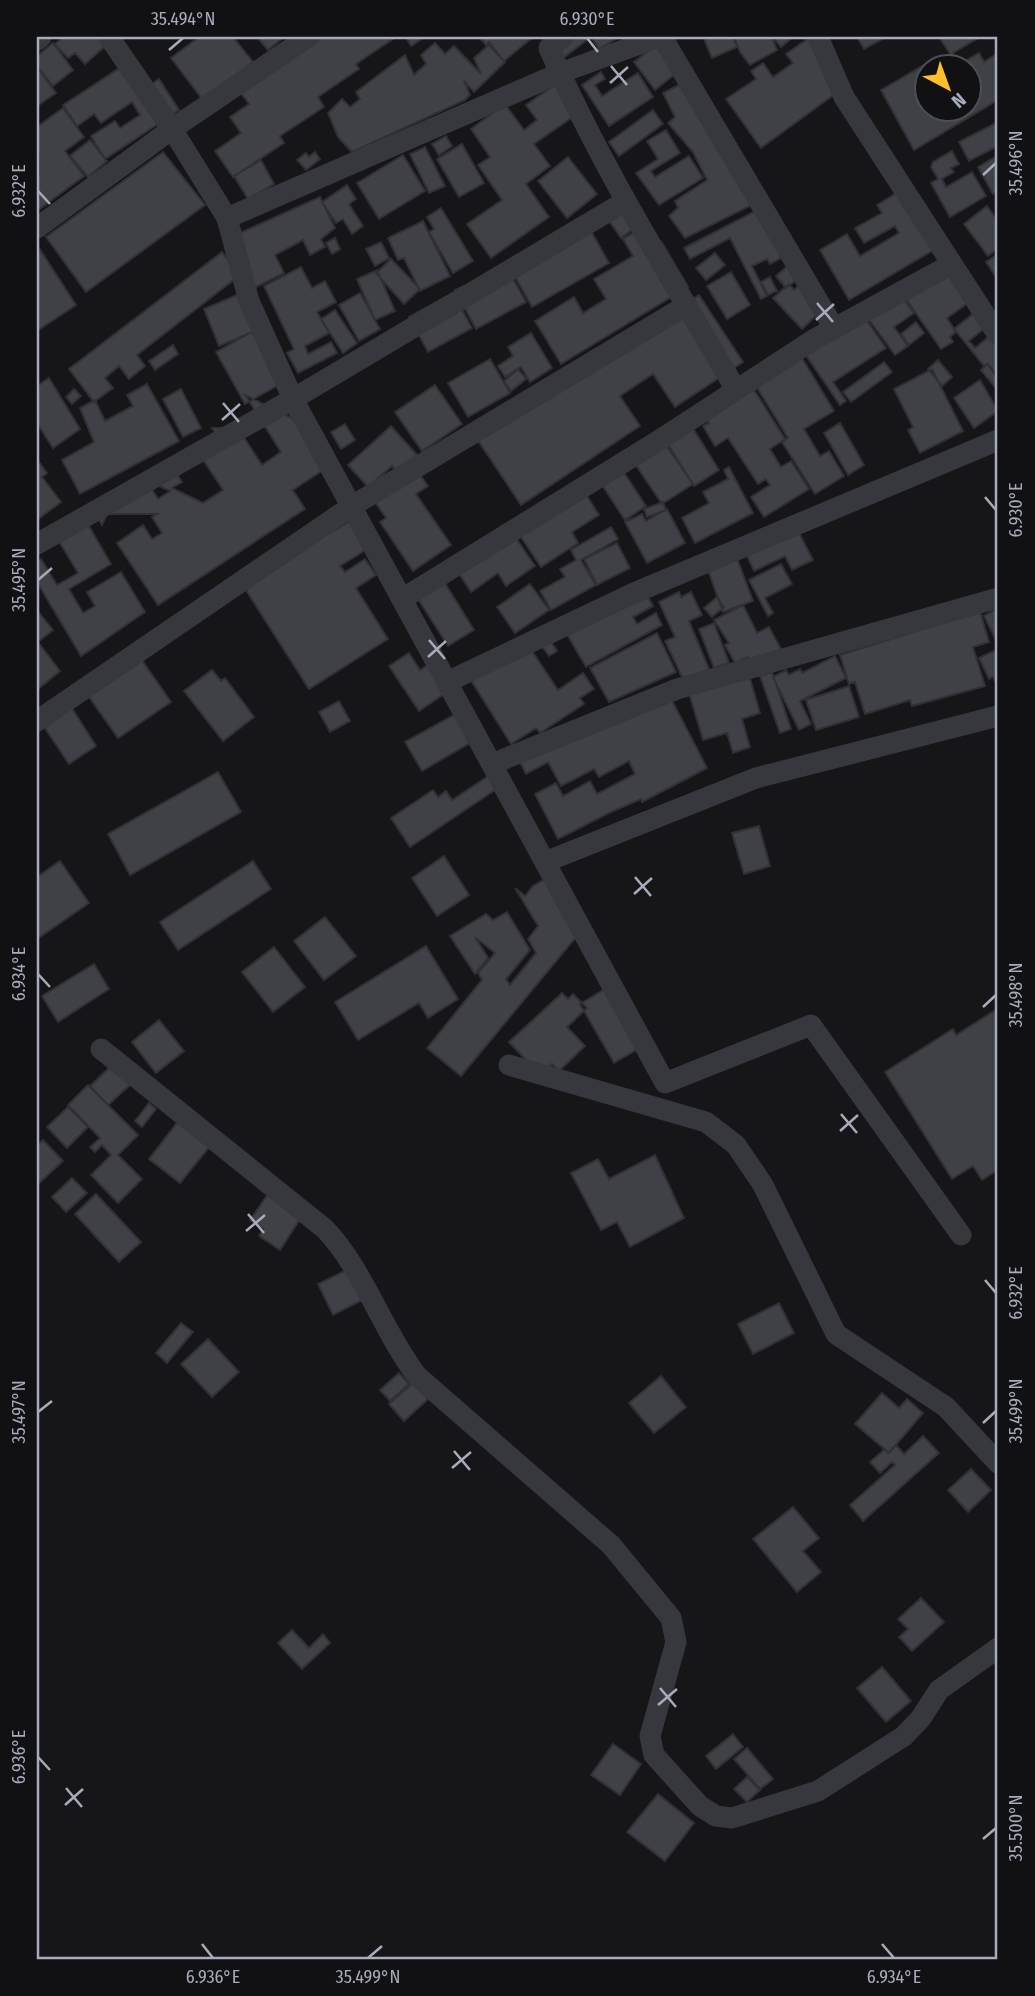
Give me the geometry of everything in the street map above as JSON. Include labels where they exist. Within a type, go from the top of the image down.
[{"type":"street","points":[[37,40],[41,37]]},
{"type":"street","points":[[109,37],[173,129],[227,218],[249,301],[293,399],[665,1083],[811,1025],[961,1235]]},
{"type":"street","points":[[37,228],[173,129],[308,37]]},
{"type":"street","points":[[563,37],[549,48],[560,73],[626,201],[736,390]]},
{"type":"street","points":[[227,218],[560,73],[661,37],[834,328]]},
{"type":"street","points":[[818,37],[844,97],[998,335]]},
{"type":"street","points":[[37,544],[293,399],[626,201]]},
{"type":"street","points":[[402,599],[834,328],[952,264]]},
{"type":"street","points":[[37,721],[352,506],[687,305]]},
{"type":"street","points":[[447,682],[634,593],[998,440]]},
{"type":"street","points":[[492,764],[677,689],[998,598]]},
{"type":"street","points":[[545,862],[757,778],[998,716]]},
{"type":"street","points":[[101,1049],[324,1229],[340,1245],[402,1356],[417,1376],[611,1545],[671,1618],[676,1642],[650,1736],[654,1755],[662,1767],[700,1806],[716,1816],[732,1818],[818,1791],[904,1736],[921,1718],[939,1690],[998,1648]]},
{"type":"street","points":[[509,1065],[706,1122],[724,1134],[736,1145],[763,1185],[836,1334],[946,1407],[998,1463]]},
{"type":"building","points":[[63,37],[115,37],[85,64],[75,53],[68,58],[55,44]]},
{"type":"building","points":[[199,37],[233,37],[253,62],[203,100],[171,58]]},
{"type":"building","points":[[257,37],[284,37],[268,50]]},
{"type":"building","points":[[322,37],[396,37],[356,64],[359,69],[318,97],[324,107],[280,136],[284,143],[233,177],[215,151],[241,133],[230,117],[249,104],[240,92]]},
{"type":"building","points":[[479,37],[533,37],[504,61],[489,42],[486,45]]},
{"type":"building","points":[[566,37],[591,37],[563,58],[554,45]]},
{"type":"building","points":[[591,37],[619,37],[599,49]]},
{"type":"building","points":[[733,37],[737,47],[712,58],[704,39]]},
{"type":"building","points":[[734,37],[772,37],[777,50],[750,65],[740,52]]},
{"type":"building","points":[[773,37],[793,37],[781,47]]},
{"type":"building","points":[[857,37],[886,37],[864,49]]},
{"type":"building","points":[[939,37],[980,37],[955,52],[949,52]]},
{"type":"building","points":[[423,38],[411,46],[407,39]]},
{"type":"building","points":[[665,38],[686,65],[655,90],[634,62]]},
{"type":"building","points":[[809,38],[843,88],[761,148],[726,99],[756,79],[751,71],[763,63],[773,77],[793,63],[786,54]]},
{"type":"building","points":[[53,43],[73,70],[53,86],[37,66],[37,56]]},
{"type":"building","points":[[435,43],[445,54],[454,46],[481,74],[474,58],[489,45],[505,62],[474,92],[464,81],[470,95],[465,100],[352,152],[338,137],[328,113],[342,99],[350,107],[360,99],[356,92],[405,55],[414,75],[426,64],[421,55]]},
{"type":"building","points":[[998,53],[998,100],[982,110],[982,58],[984,62]]},
{"type":"building","points":[[132,60],[149,86],[159,79],[179,110],[105,159],[91,136],[115,121],[120,128],[140,115],[132,102],[101,123],[94,114],[77,126],[63,105]]},
{"type":"building","points":[[37,67],[56,93],[37,106]]},
{"type":"building","points":[[601,72],[605,79],[595,85],[602,96],[638,73],[653,97],[609,126],[582,85]]},
{"type":"building","points":[[912,72],[912,122],[961,122],[914,150],[881,90]]},
{"type":"building","points":[[687,81],[764,199],[685,238],[669,216],[678,208],[675,201],[707,180],[693,152],[668,123],[675,117],[663,93]]},
{"type":"building","points":[[556,84],[577,114],[534,144],[550,166],[526,184],[549,217],[491,258],[467,224],[502,200],[478,165],[490,157],[471,129],[505,104],[524,130],[537,120],[526,105]]},
{"type":"building","points":[[63,108],[84,137],[65,151],[84,176],[37,211],[37,127]]},
{"type":"building","points":[[653,110],[663,124],[619,156],[609,142]]},
{"type":"building","points":[[998,122],[998,146],[969,161],[959,142]]},
{"type":"building","points":[[666,130],[680,153],[651,171],[655,177],[689,156],[703,178],[659,205],[636,173],[658,159],[647,141]]},
{"type":"building","points":[[446,136],[452,146],[439,155],[432,144]]},
{"type":"building","points":[[90,140],[107,161],[88,177],[70,156]]},
{"type":"building","points":[[462,144],[484,183],[459,197],[437,159]]},
{"type":"building","points":[[425,147],[445,186],[429,193],[410,154]]},
{"type":"building","points":[[952,151],[959,164],[951,168],[954,172],[942,179],[946,187],[972,172],[986,196],[950,217],[931,183],[938,179],[931,167],[933,162]]},
{"type":"building","points":[[163,152],[205,205],[86,292],[46,237]]},
{"type":"building","points":[[315,152],[320,159],[306,170],[297,160],[306,153],[309,157]]},
{"type":"building","points":[[403,155],[425,191],[379,219],[357,183]]},
{"type":"building","points":[[568,157],[597,194],[567,218],[538,181]]},
{"type":"building","points":[[995,157],[998,162],[998,191],[993,194],[978,167]]},
{"type":"building","points":[[261,160],[274,184],[248,199],[234,176]]},
{"type":"building","points":[[347,185],[356,199],[349,204],[363,226],[352,234],[343,219],[336,223],[322,202]]},
{"type":"building","points":[[908,186],[942,245],[849,300],[820,250],[847,234],[860,256],[899,233],[895,226],[864,243],[855,228],[882,213],[877,205]]},
{"type":"building","points":[[320,197],[335,228],[321,239],[325,247],[310,255],[303,240],[275,255],[284,273],[256,287],[231,237]]},
{"type":"building","points":[[771,203],[795,251],[770,264],[767,259],[752,266],[767,296],[761,299],[730,238],[690,259],[684,248]]},
{"type":"building","points":[[987,206],[998,221],[998,248],[988,256],[964,224]]},
{"type":"building","points":[[623,207],[645,220],[621,238],[607,218]]},
{"type":"building","points":[[441,208],[473,261],[453,273],[429,232],[434,229],[427,217]]},
{"type":"building","points":[[423,221],[450,276],[420,291],[404,258],[398,260],[388,238]]},
{"type":"building","points":[[587,224],[609,263],[532,307],[510,268]]},
{"type":"building","points":[[644,226],[662,243],[688,287],[561,364],[535,321],[574,297],[583,313],[606,299],[594,279],[633,256],[623,239]]},
{"type":"building","points":[[335,238],[340,249],[332,254],[326,243]]},
{"type":"building","points":[[381,242],[389,258],[375,266],[366,249]]},
{"type":"building","points":[[37,245],[76,305],[37,331]]},
{"type":"building","points":[[222,252],[240,275],[137,355],[145,366],[129,379],[119,366],[105,378],[113,388],[94,402],[69,369]]},
{"type":"building","points":[[715,253],[725,265],[706,280],[696,268]]},
{"type":"building","points":[[998,254],[998,280],[986,262]]},
{"type":"building","points":[[946,256],[975,298],[947,318],[956,332],[950,337],[953,342],[941,349],[899,289]]},
{"type":"building","points":[[391,259],[420,289],[404,304],[376,273]]},
{"type":"building","points":[[793,261],[804,274],[786,288],[776,276]]},
{"type":"building","points":[[301,267],[312,288],[325,281],[336,302],[317,312],[329,333],[305,346],[308,354],[331,342],[337,353],[298,373],[287,353],[294,349],[264,286]]},
{"type":"building","points":[[507,268],[526,302],[476,329],[455,290]]},
{"type":"building","points":[[377,270],[395,311],[375,320],[357,279]]},
{"type":"building","points":[[731,272],[750,305],[727,319],[707,286]]},
{"type":"building","points":[[770,277],[777,291],[768,295],[761,282]]},
{"type":"building","points":[[802,283],[825,307],[802,329],[773,298],[789,284],[794,290]]},
{"type":"building","points":[[896,289],[914,313],[894,327],[908,346],[895,355],[864,313]]},
{"type":"building","points":[[360,293],[380,329],[359,341],[339,305]]},
{"type":"building","points":[[453,293],[472,328],[428,352],[409,317]]},
{"type":"building","points":[[239,294],[255,331],[219,346],[204,309]]},
{"type":"building","points":[[699,295],[743,362],[675,407],[653,374],[620,396],[640,426],[521,505],[475,436]]},
{"type":"building","points":[[335,310],[357,343],[343,353],[321,319]]},
{"type":"building","points":[[978,310],[989,324],[969,341],[975,348],[998,329],[998,377],[988,364],[984,366],[954,329]]},
{"type":"building","points":[[860,311],[886,348],[833,382],[846,401],[840,405],[803,351]]},
{"type":"building","points":[[916,322],[924,333],[909,345],[901,334]]},
{"type":"building","points":[[252,332],[282,383],[245,404],[216,352]]},
{"type":"building","points":[[531,333],[552,368],[530,382],[521,367],[505,377],[498,366],[513,356],[508,347]]},
{"type":"building","points":[[173,345],[178,354],[155,370],[149,361]]},
{"type":"building","points":[[799,353],[834,411],[804,429],[820,456],[829,451],[844,476],[815,494],[782,442],[788,438],[756,386]]},
{"type":"building","points":[[490,359],[510,393],[468,417],[448,383]]},
{"type":"building","points":[[938,360],[952,377],[942,386],[928,369]]},
{"type":"building","points":[[884,362],[892,372],[851,402],[843,392]]},
{"type":"building","points":[[987,364],[998,378],[998,391],[981,370]]},
{"type":"building","points":[[518,369],[526,379],[511,391],[504,381]]},
{"type":"building","points":[[932,369],[963,431],[920,453],[908,430],[913,427],[894,389]]},
{"type":"building","points":[[49,378],[80,429],[53,448],[37,423],[37,386]]},
{"type":"building","points":[[748,380],[785,439],[770,449],[781,467],[791,461],[809,489],[764,517],[751,497],[770,485],[766,479],[758,484],[728,438],[715,446],[703,426],[709,423],[700,410]]},
{"type":"building","points":[[980,380],[998,411],[974,428],[954,398]]},
{"type":"building","points":[[147,384],[179,441],[80,494],[62,460],[94,442],[80,408],[95,400],[105,421],[133,406],[127,395]]},
{"type":"building","points":[[435,385],[462,424],[422,451],[395,412]]},
{"type":"building","points":[[74,389],[81,396],[72,404],[66,397]]},
{"type":"building","points":[[181,389],[201,428],[183,437],[163,399]]},
{"type":"building","points":[[245,395],[292,418],[329,466],[293,490],[305,509],[158,605],[117,543],[143,525],[152,539],[162,533],[152,517],[157,514],[107,514],[102,525],[92,509],[143,475],[158,499],[170,491],[149,481],[172,467],[182,482],[172,488],[203,503],[223,490],[198,452],[219,438],[212,428],[254,428],[243,436],[262,465],[281,452]]},
{"type":"building","points":[[689,422],[719,470],[694,486],[664,438]]},
{"type":"building","points":[[840,423],[864,465],[848,475],[824,433]]},
{"type":"building","points":[[345,424],[355,440],[341,449],[331,432]]},
{"type":"building","points":[[391,426],[417,455],[398,473],[392,466],[368,487],[348,465]]},
{"type":"building","points":[[663,441],[693,484],[662,504],[633,461]]},
{"type":"building","points":[[37,459],[47,473],[42,477],[61,502],[37,520]]},
{"type":"building","points":[[617,462],[646,506],[625,520],[596,476]]},
{"type":"building","points":[[729,467],[753,513],[695,543],[682,518],[709,503],[703,492],[728,479],[724,470]]},
{"type":"building","points":[[416,469],[428,486],[416,494],[451,545],[413,571],[380,522],[386,518],[373,499]]},
{"type":"building","points":[[580,485],[599,515],[572,532],[578,543],[541,567],[515,528]]},
{"type":"building","points":[[663,502],[666,510],[647,517],[644,509]]},
{"type":"building","points":[[667,509],[685,543],[647,563],[625,522],[642,514],[646,521]]},
{"type":"building","points":[[83,516],[111,564],[69,589],[83,613],[95,606],[87,592],[121,572],[145,612],[81,656],[37,582],[37,561],[41,559],[57,585],[78,573],[54,533]]},
{"type":"building","points":[[792,519],[813,560],[792,570],[785,556],[754,571],[742,545]]},
{"type":"building","points":[[352,520],[369,548],[340,566],[345,572],[365,559],[376,575],[356,588],[388,639],[309,689],[242,584]]},
{"type":"building","points":[[611,527],[618,539],[581,560],[596,585],[551,610],[540,591],[565,577],[560,569],[576,560],[571,550]]},
{"type":"building","points":[[509,528],[535,566],[506,586],[498,573],[471,592],[454,566]]},
{"type":"building","points":[[617,543],[630,568],[597,585],[584,559]]},
{"type":"building","points":[[732,545],[753,601],[723,612],[703,556]]},
{"type":"building","points":[[781,564],[792,584],[765,598],[773,613],[768,616],[749,580]]},
{"type":"building","points":[[438,572],[474,630],[448,646],[411,588]]},
{"type":"building","points":[[530,584],[549,610],[515,633],[497,607]]},
{"type":"building","points":[[641,584],[653,606],[633,617],[637,624],[656,613],[662,625],[586,667],[568,636]]},
{"type":"building","points":[[679,592],[681,597],[691,592],[702,615],[689,621],[709,669],[684,681],[665,641],[675,637],[659,602]]},
{"type":"building","points":[[717,597],[724,607],[712,617],[704,608]]},
{"type":"building","points":[[743,605],[757,633],[769,627],[781,649],[752,664],[748,657],[735,663],[725,645],[729,643],[714,620]]},
{"type":"building","points":[[998,608],[998,644],[984,616]]},
{"type":"building","points":[[37,610],[53,630],[38,642],[60,671],[37,690]]},
{"type":"building","points":[[980,611],[989,642],[973,647],[985,686],[912,706],[910,700],[865,714],[855,682],[849,684],[840,655]]},
{"type":"building","points":[[714,623],[729,663],[714,668],[699,629]]},
{"type":"building","points":[[543,629],[557,651],[549,656],[541,645],[532,651],[558,690],[583,673],[594,689],[580,698],[584,704],[540,733],[536,728],[511,744],[467,674]]},
{"type":"building","points":[[657,633],[676,672],[609,702],[590,668]]},
{"type":"building","points":[[998,649],[998,687],[993,677],[989,679],[979,658]]},
{"type":"building","points":[[137,653],[171,702],[118,738],[84,690]]},
{"type":"building","points":[[409,653],[420,670],[435,660],[453,688],[419,711],[389,666]]},
{"type":"building","points":[[835,656],[846,678],[800,701],[811,724],[799,730],[773,677],[786,670],[789,675],[800,669],[802,673]]},
{"type":"building","points":[[212,670],[221,681],[225,678],[254,717],[223,741],[184,691]]},
{"type":"building","points":[[772,672],[791,729],[780,733],[760,676]]},
{"type":"building","points":[[749,675],[760,713],[742,719],[750,747],[733,753],[727,733],[703,740],[689,693]]},
{"type":"building","points":[[849,686],[859,717],[816,730],[806,700]]},
{"type":"building","points":[[665,687],[707,768],[642,802],[641,799],[611,812],[558,839],[535,794],[556,783],[563,796],[590,781],[597,794],[635,774],[629,761],[599,777],[594,769],[561,786],[548,762],[526,774],[520,762]]},
{"type":"building","points":[[66,699],[96,746],[69,764],[38,718]]},
{"type":"building","points":[[339,701],[350,721],[330,732],[319,712]]},
{"type":"building","points":[[461,711],[477,739],[422,771],[405,742]]},
{"type":"building","points":[[496,771],[504,784],[410,847],[391,818],[433,790],[438,797],[446,791],[452,800]]},
{"type":"building","points":[[218,772],[241,812],[130,875],[108,834]]},
{"type":"building","points":[[759,826],[770,866],[744,874],[732,833]]},
{"type":"building","points":[[444,856],[469,895],[437,916],[412,878]]},
{"type":"building","points":[[60,861],[89,903],[37,939],[37,877]]},
{"type":"building","points":[[253,861],[271,889],[178,950],[160,922]]},
{"type":"building","points":[[550,876],[582,930],[461,1076],[427,1048],[482,980],[478,973],[495,953],[475,937],[488,958],[475,974],[450,936],[486,914],[493,920],[507,912],[530,950],[506,979],[510,985],[536,953],[528,939],[538,926],[515,888],[525,896],[533,886]]},
{"type":"building","points":[[325,917],[356,956],[324,980],[294,941]]},
{"type":"building","points":[[426,946],[458,999],[428,1018],[419,1003],[358,1040],[335,1002]]},
{"type":"building","points":[[274,947],[305,987],[273,1012],[242,972]]},
{"type":"building","points":[[94,964],[109,989],[58,1022],[42,996]]},
{"type":"building","points":[[618,981],[648,1043],[614,1063],[580,1004]]},
{"type":"building","points":[[562,993],[568,999],[573,994],[587,1008],[567,1027],[585,1046],[559,1071],[552,1064],[540,1075],[509,1042]]},
{"type":"building","points":[[994,1011],[998,1018],[998,1170],[982,1180],[973,1166],[952,1179],[885,1072],[953,1029],[956,1035]]},
{"type":"building","points":[[159,1020],[184,1051],[156,1073],[132,1042]]},
{"type":"building","points":[[112,1065],[130,1085],[108,1105],[90,1086]]},
{"type":"building","points":[[88,1085],[138,1135],[118,1155],[142,1179],[118,1203],[91,1175],[111,1155],[102,1145],[95,1152],[90,1147],[100,1138],[68,1105]]},
{"type":"building","points":[[149,1103],[156,1109],[142,1127],[135,1121]]},
{"type":"building","points":[[68,1107],[88,1127],[67,1148],[47,1127]]},
{"type":"building","points":[[180,1119],[215,1140],[180,1183],[149,1159]]},
{"type":"building","points":[[43,1140],[63,1161],[37,1185],[37,1145]]},
{"type":"building","points":[[655,1155],[684,1218],[630,1247],[617,1222],[601,1230],[571,1173],[598,1159],[609,1179]]},
{"type":"building","points":[[72,1178],[87,1193],[66,1212],[52,1197]]},
{"type":"building","points":[[96,1194],[141,1242],[119,1262],[75,1214]]},
{"type":"building","points":[[268,1194],[302,1216],[280,1250],[259,1236],[263,1229],[250,1220]]},
{"type":"building","points":[[357,1265],[372,1295],[333,1315],[318,1284]]},
{"type":"building","points":[[779,1303],[794,1333],[753,1354],[738,1324]]},
{"type":"building","points":[[181,1323],[193,1332],[167,1363],[156,1353]]},
{"type":"building","points":[[208,1339],[239,1372],[212,1397],[181,1364]]},
{"type":"building","points":[[399,1373],[409,1384],[390,1401],[380,1390]]},
{"type":"building","points":[[661,1376],[686,1407],[654,1433],[629,1403]]},
{"type":"building","points":[[413,1383],[428,1399],[404,1421],[389,1404]]},
{"type":"building","points":[[882,1393],[899,1408],[907,1399],[923,1413],[889,1453],[855,1424]]},
{"type":"building","points":[[923,1436],[939,1453],[863,1521],[850,1505],[895,1465],[892,1462],[880,1473],[870,1462],[885,1449],[888,1453],[896,1445],[904,1454]]},
{"type":"building","points":[[971,1469],[991,1490],[968,1512],[948,1490]]},
{"type":"building","points":[[793,1507],[819,1538],[803,1551],[821,1572],[797,1592],[753,1539]]},
{"type":"building","points":[[921,1598],[944,1622],[912,1651],[899,1637],[908,1629],[898,1619]]},
{"type":"building","points":[[292,1630],[309,1648],[323,1634],[330,1643],[302,1669],[278,1643]]},
{"type":"building","points":[[882,1667],[911,1701],[886,1722],[857,1688]]},
{"type":"building","points":[[733,1734],[743,1747],[716,1769],[706,1756]]},
{"type":"building","points":[[613,1744],[641,1764],[620,1795],[591,1775]]},
{"type":"building","points":[[747,1748],[773,1779],[760,1789],[734,1759]]},
{"type":"building","points":[[747,1777],[760,1790],[747,1802],[734,1789]]},
{"type":"building","points":[[658,1794],[694,1823],[665,1861],[627,1832]]}]
